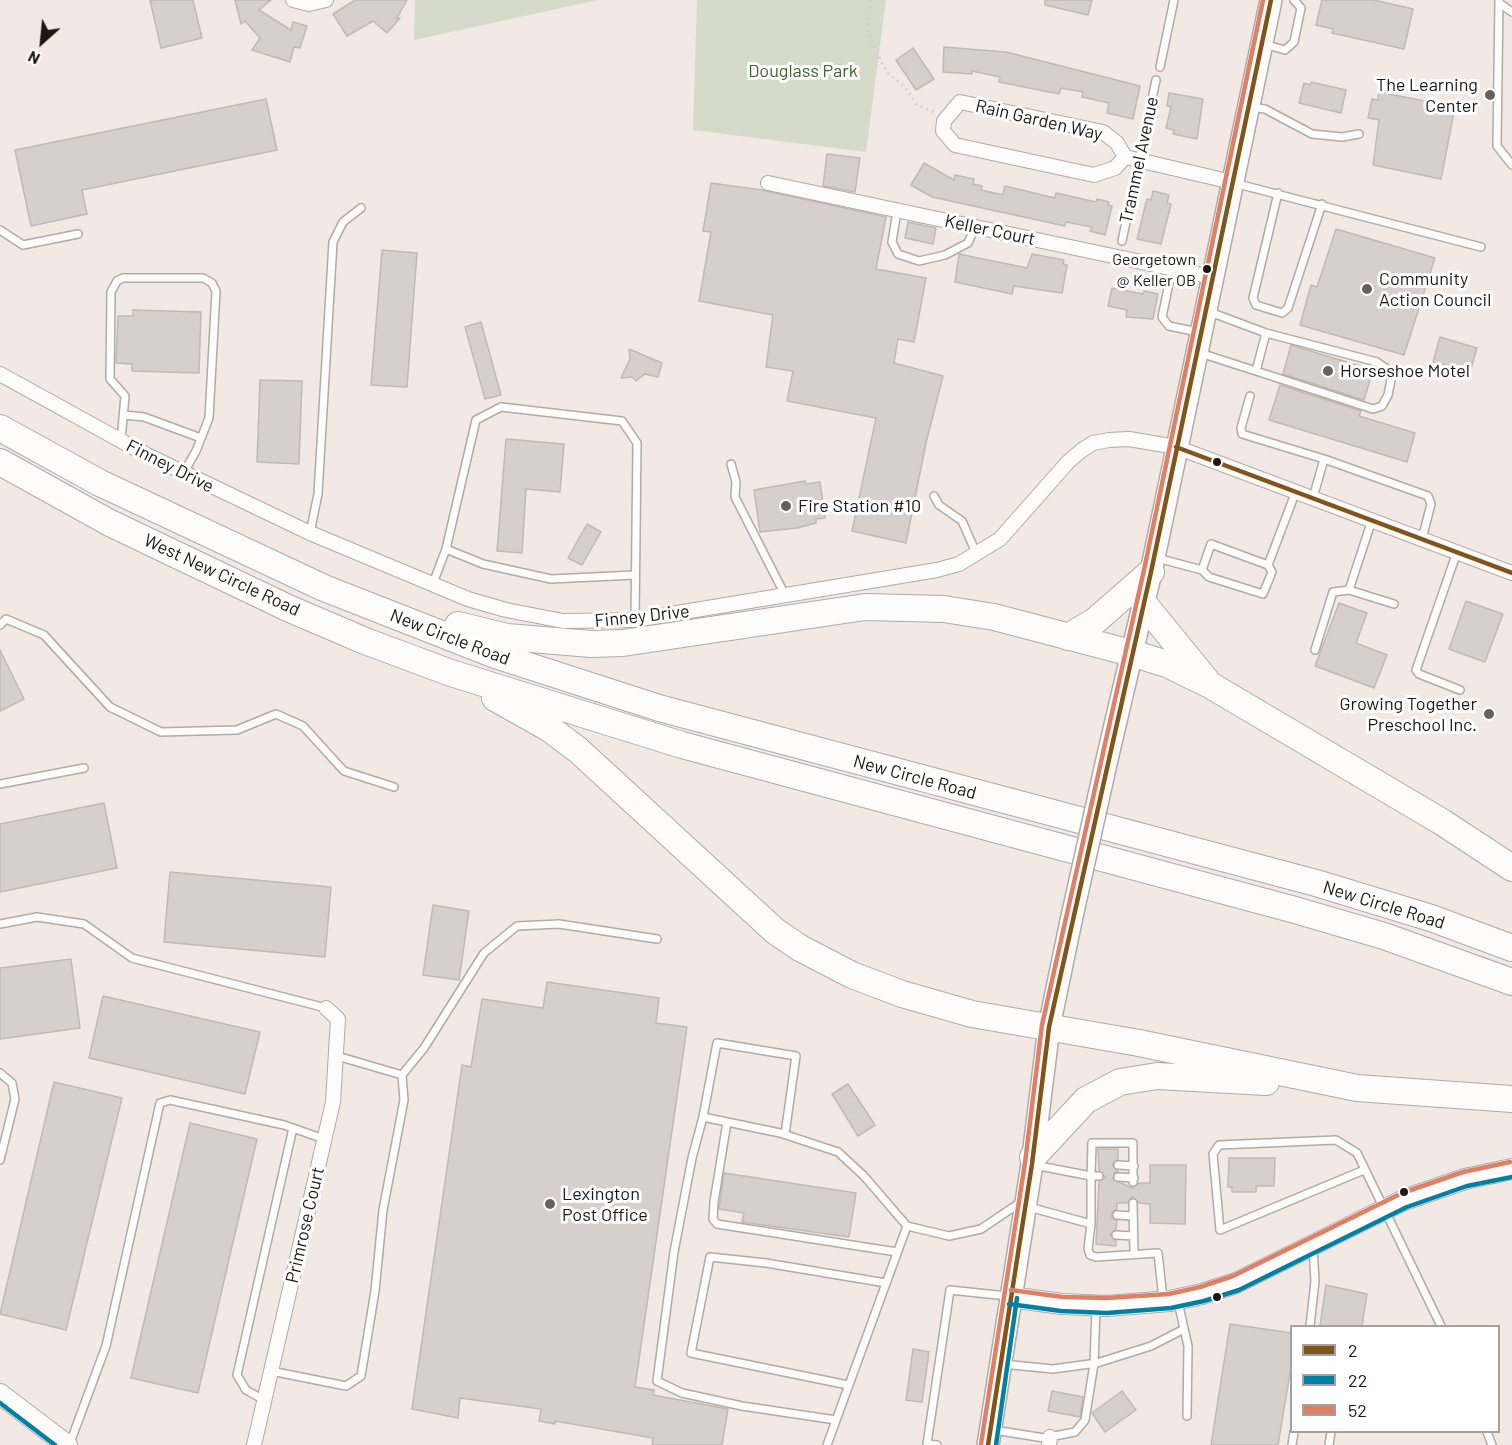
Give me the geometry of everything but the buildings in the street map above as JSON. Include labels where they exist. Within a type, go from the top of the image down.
[{"type":"highway","name":"West New Circle Road","points":[[0,428],[100,483],[324,588]]},
{"type":"highway","name":"West New Circle Road","points":[[0,462],[110,523],[290,609],[365,641],[451,673]]},
{"type":"highway","points":[[1068,637],[1095,621],[1153,565]]},
{"type":"highway","points":[[324,588],[482,633],[558,643],[623,643],[830,611],[900,606],[944,609],[994,617],[1167,664],[1210,685],[1442,822],[1512,868]]},
{"type":"highway","name":"New Circle Road","points":[[324,588],[495,655],[610,693],[806,748],[1316,883],[1431,918],[1512,948]]},
{"type":"highway","points":[[1144,604],[1210,685]]},
{"type":"highway","points":[[451,673],[550,729],[578,750],[749,909],[800,948],[852,975],[902,994],[972,1014],[1357,1088]]},
{"type":"highway","name":"New Circle Road","points":[[451,673],[682,746],[1295,910],[1384,936],[1512,982]]},
{"type":"highway","points":[[1032,1161],[1086,1100],[1120,1082],[1157,1076],[1512,1099]]},
{"type":"main road","points":[[989,1437],[1032,1161],[1049,1027],[1108,755],[1153,565],[1271,0]]},
{"type":"street","points":[[293,0],[309,4],[326,0]]},
{"type":"street","name":"Rain Garden Way","points":[[960,102],[1103,132],[1132,159],[1094,175],[955,145],[943,131],[944,121],[960,102]]},
{"type":"street","points":[[1132,159],[1232,182]]},
{"type":"street","name":"Keller Court","points":[[768,183],[1212,277]]},
{"type":"street","name":"Finney Drive","points":[[0,374],[183,474],[310,533],[432,586],[506,610],[547,618],[593,622],[635,620],[937,570],[959,564],[1000,539],[1068,462],[1093,443],[1129,439],[1176,447],[1512,573]]},
{"type":"street","name":"Primrose Court","points":[[255,1445],[333,1102],[338,1019],[326,1008]]},
{"type":"street","points":[[1010,1297],[1096,1306],[1171,1301],[1236,1283],[1383,1211],[1439,1187],[1512,1169]]},
{"type":"street","points":[[0,1394],[16,1409],[68,1445]]},
{"type":"lane","points":[[1160,67],[1174,0]]},
{"type":"lane","points":[[1262,44],[1285,50],[1294,42],[1301,8],[1294,0]]},
{"type":"lane","points":[[1499,2],[1512,12]]},
{"type":"lane","points":[[1499,2],[1497,146],[1512,165]]},
{"type":"lane","name":"Trammel Avenue","points":[[1122,241],[1132,159],[1156,80]]},
{"type":"lane","points":[[1248,106],[1265,110],[1312,134],[1342,137],[1359,134]]},
{"type":"lane","points":[[1232,182],[1481,247]]},
{"type":"lane","points":[[1278,194],[1253,298],[1256,305],[1282,313],[1288,308],[1322,204]]},
{"type":"lane","points":[[310,533],[318,494],[333,242],[343,222],[362,208]]},
{"type":"lane","points":[[897,211],[892,242],[898,254],[919,261],[945,255],[968,243],[975,227]]},
{"type":"lane","points":[[0,230],[23,244],[78,234]]},
{"type":"lane","points":[[1172,269],[1162,317],[1169,326],[1198,343],[1256,370],[1372,409],[1382,406],[1388,395],[1391,380],[1387,369],[1377,362],[1266,333],[1205,310]]},
{"type":"lane","points":[[121,440],[125,396],[110,379],[111,292],[117,281],[123,278],[203,278],[212,283],[216,291],[209,418],[183,474]]},
{"type":"lane","points":[[1256,370],[1266,333]]},
{"type":"lane","points":[[1250,396],[1241,428],[1242,434],[1324,459],[1428,496],[1431,504],[1422,539]]},
{"type":"lane","points":[[432,586],[446,549],[476,420],[501,407],[622,421],[637,443],[635,620]]},
{"type":"lane","points":[[124,415],[144,417],[201,438]]},
{"type":"lane","points":[[1313,498],[1324,459]]},
{"type":"lane","points":[[731,464],[736,482],[735,497],[785,595]]},
{"type":"lane","points":[[1268,565],[1296,491]]},
{"type":"lane","points":[[934,496],[939,505],[962,521],[977,555]]},
{"type":"lane","points":[[1349,590],[1372,520]]},
{"type":"lane","points":[[1202,570],[1211,544],[1252,563],[1268,565]]},
{"type":"lane","points":[[446,549],[494,567],[551,579],[635,575]]},
{"type":"lane","points":[[1457,552],[1416,670],[1419,674],[1461,690]]},
{"type":"lane","points":[[1153,565],[1202,570],[1209,577],[1223,579],[1263,594],[1272,572],[1268,565]]},
{"type":"lane","points":[[1315,650],[1333,592],[1349,590],[1394,604]]},
{"type":"lane","points":[[0,625],[6,619],[44,635],[111,707],[161,732],[237,730],[276,714],[303,726],[344,771],[394,787]]},
{"type":"lane","points":[[0,784],[84,768]]},
{"type":"lane","points":[[0,924],[37,917],[84,924],[132,958],[326,1008]]},
{"type":"lane","points":[[271,1371],[346,1386],[361,1376],[375,1292],[383,1210],[404,1100],[402,1074],[424,1048],[484,953],[517,926],[559,924],[657,939]]},
{"type":"lane","points":[[785,1134],[796,1056],[717,1043],[674,1252],[657,1381],[682,1393],[742,1406],[836,1420]]},
{"type":"lane","points":[[337,1056],[402,1074]]},
{"type":"lane","points":[[0,1073],[12,1083],[15,1099],[0,1160]]},
{"type":"lane","points":[[68,1445],[106,1346],[160,1103],[170,1100],[292,1128],[324,1139]]},
{"type":"lane","points":[[703,1118],[785,1134],[837,1152],[864,1176],[907,1226],[949,1236],[981,1229],[1026,1202],[1091,1224]]},
{"type":"lane","points":[[727,1122],[714,1202],[713,1219],[717,1224],[897,1252]]},
{"type":"lane","points":[[264,1400],[246,1390],[237,1375],[292,1128]]},
{"type":"lane","points":[[1364,1170],[1220,1230],[1213,1154],[1219,1145],[1336,1140],[1357,1153],[1383,1211],[1440,1325]]},
{"type":"lane","points":[[1118,1177],[1134,1180],[1133,1143],[1092,1143],[1095,1190],[1094,1215],[1091,1224],[1093,1234],[1088,1249],[1090,1255],[1158,1253],[1171,1301],[1185,1329],[1188,1346],[1187,1416]]},
{"type":"lane","points":[[1032,1161],[1095,1176]]},
{"type":"lane","points":[[1118,1165],[1134,1166]]},
{"type":"lane","points":[[1133,1203],[1134,1254]]},
{"type":"lane","points":[[1117,1215],[1133,1216]]},
{"type":"lane","points":[[827,1445],[907,1226]]},
{"type":"lane","points":[[1116,1235],[1133,1236]]},
{"type":"lane","points":[[1310,1325],[1315,1281],[1313,1247]]},
{"type":"lane","points":[[848,1385],[691,1353],[710,1257],[766,1263],[886,1283]]},
{"type":"lane","points":[[937,1445],[927,1444],[950,1290],[1010,1297]]},
{"type":"lane","points":[[989,1437],[1049,1441],[1075,1432],[1085,1420],[1094,1364],[1096,1306]]},
{"type":"lane","points":[[1000,1364],[1053,1369],[1094,1364],[1150,1346],[1185,1329]]},
{"type":"path","points":[[871,0],[867,31],[888,73],[905,87],[916,104],[944,121]]},
{"type":"green space","points":[[415,0],[598,0],[414,40]]},
{"type":"green space","name":"Douglass Park","points":[[697,0],[886,0],[866,152],[693,130]]},
{"type":"transit line","name":"52","points":[[981,1444],[1025,1163],[1042,1025],[1144,570],[1263,0]]},
{"type":"transit line","name":"2","points":[[988,1445],[1032,1164],[1049,1027],[1151,572],[1271,0]]},
{"type":"transit line","name":"2","points":[[1176,447],[1512,573]]},
{"type":"transit line","name":"52","points":[[1011,1290],[1063,1297],[1107,1298],[1169,1294],[1200,1287],[1233,1276],[1402,1193],[1463,1172],[1510,1162]]},
{"type":"transit line","name":"22","points":[[1009,1304],[1061,1311],[1107,1313],[1171,1308],[1204,1301],[1239,1290],[1407,1207],[1467,1186],[1512,1177]]},
{"type":"transit line","name":"22","points":[[996,1445],[1017,1298]]},
{"type":"transit line","name":"22","points":[[0,1403],[55,1445]]},
{"type":"place","name":"The Learning Center","points":[[1490,95]]},
{"type":"place","name":"Georgetown @ Keller OB","points":[[1207,269]]},
{"type":"place","name":"Community Action Council","points":[[1367,289]]},
{"type":"place","name":"Horseshoe Motel","points":[[1328,371]]},
{"type":"place","name":"Fire Station #10","points":[[786,506]]},
{"type":"place","name":"Growing Together Preschool Inc.","points":[[1489,714]]},
{"type":"place","name":"Lexington Post Office","points":[[550,1204]]}]
